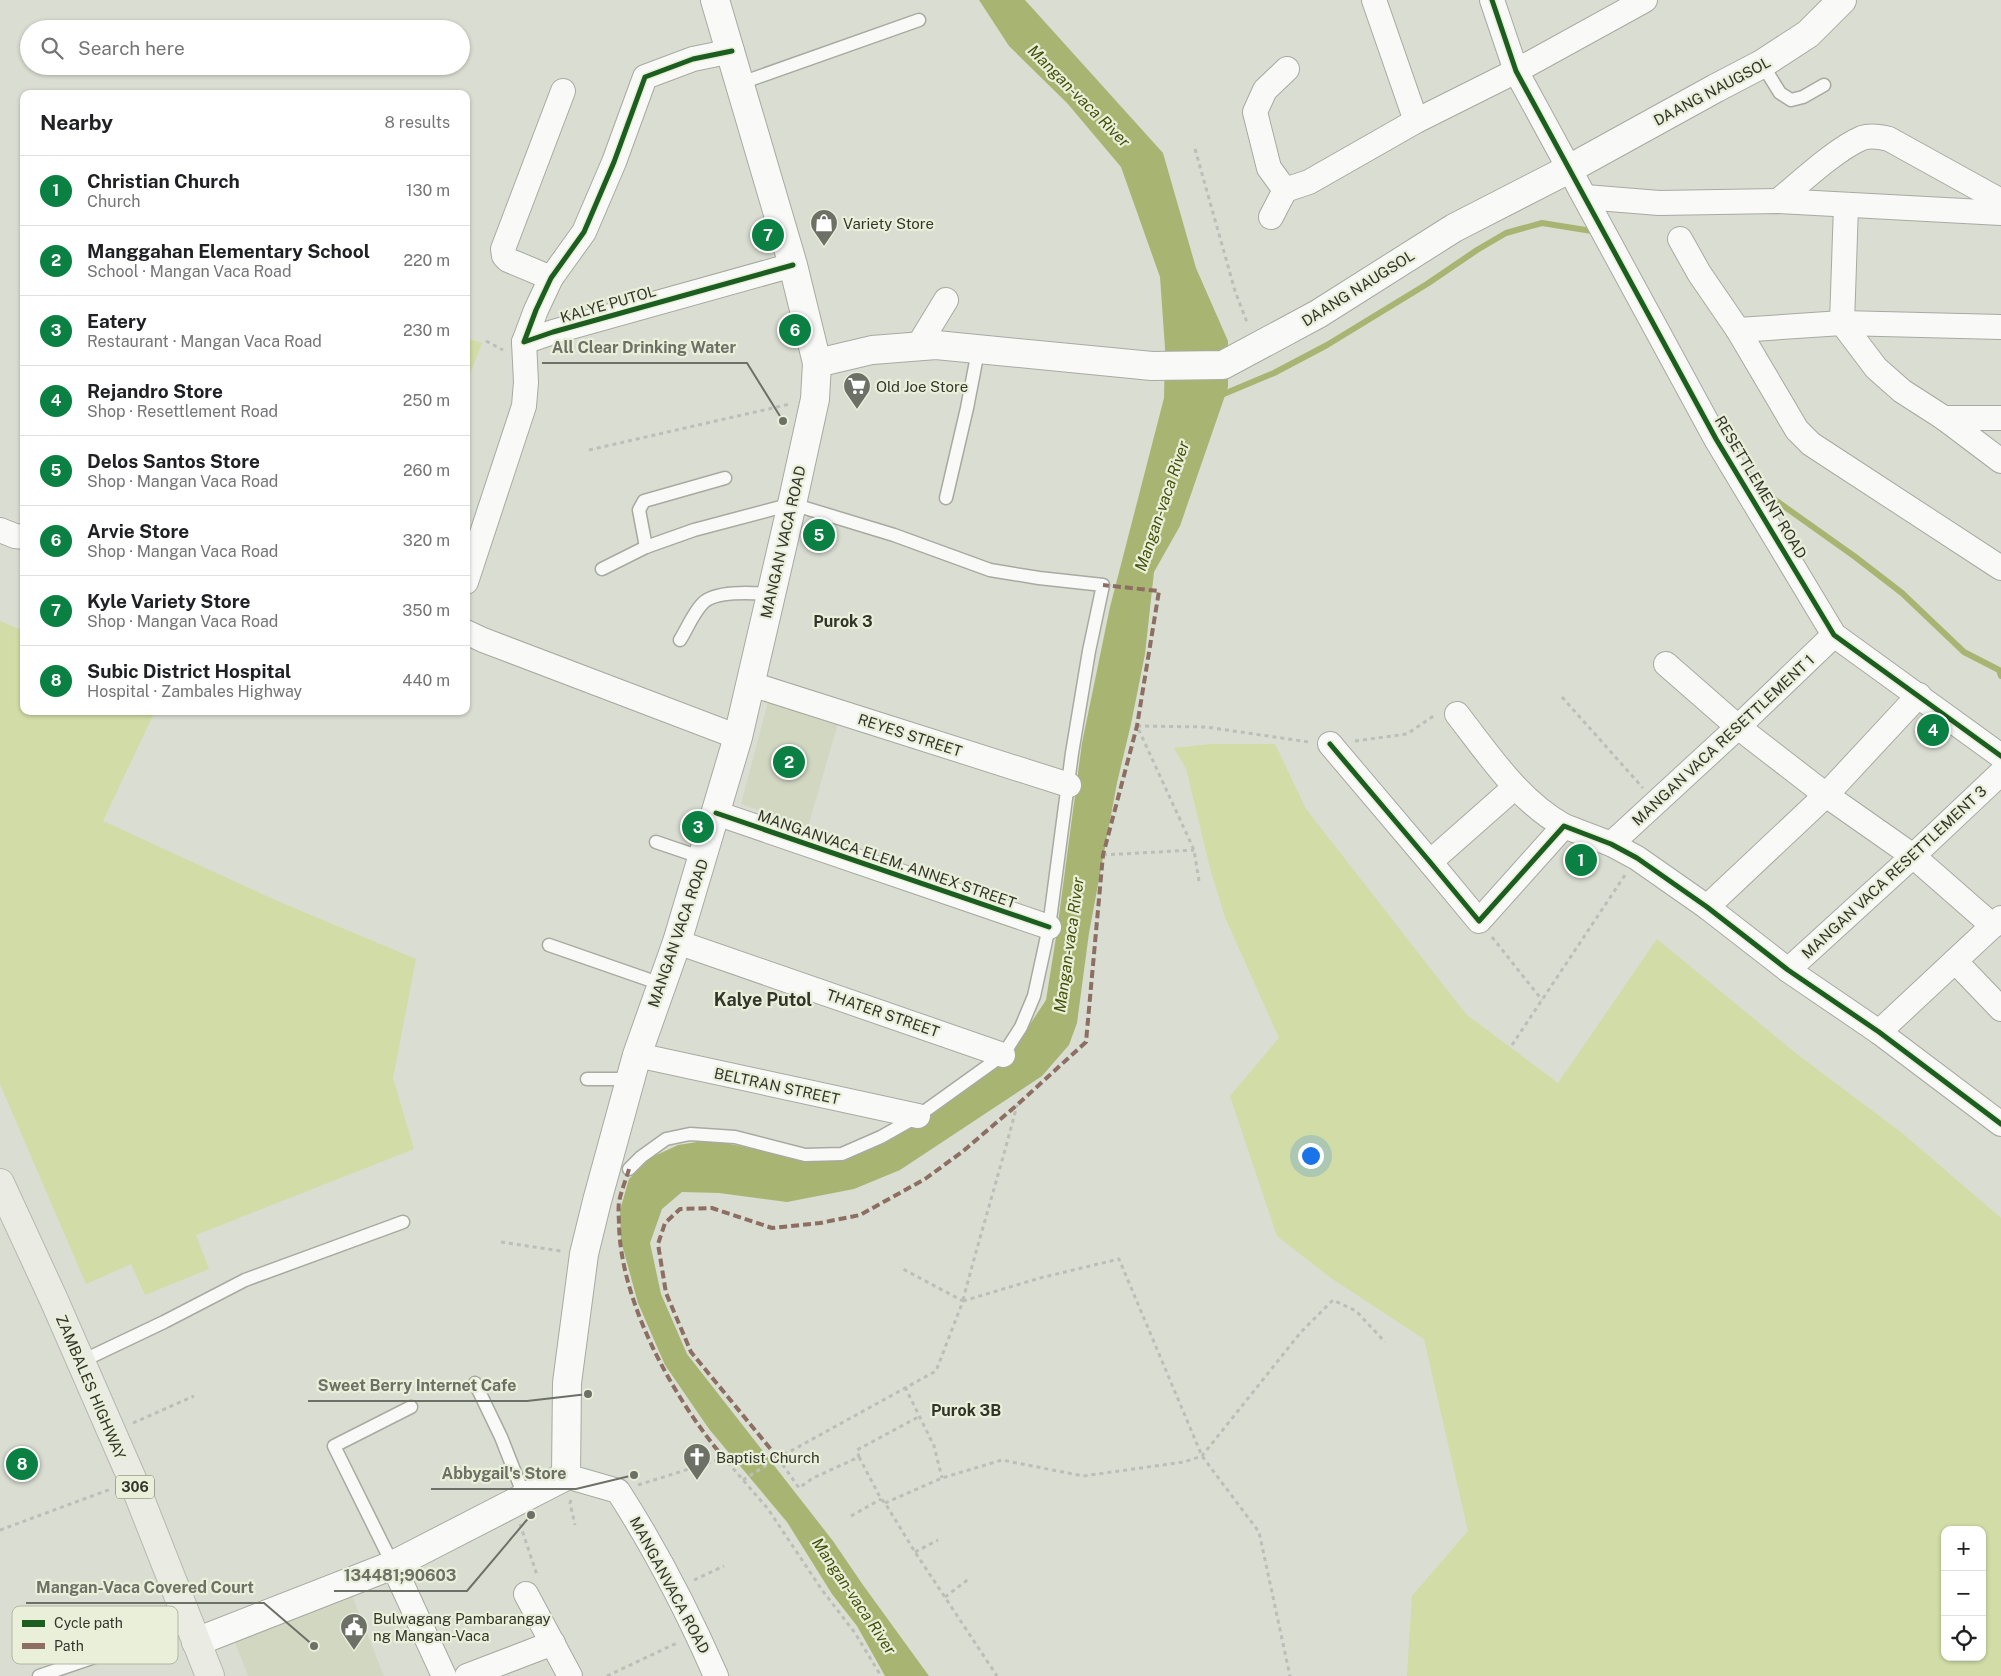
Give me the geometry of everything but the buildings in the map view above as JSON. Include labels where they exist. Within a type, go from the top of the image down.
[{"type":"main road","name":"MANGAN VACA ROAD","points":[[566,1476],[567,1383],[584,1254],[633,1067],[677,942],[738,736],[772,594],[815,399],[817,363],[793,265],[716,0]]},
{"type":"main road","name":"DAANG NAUGSOL","points":[[817,363],[872,350],[936,345],[1152,366],[1223,366],[1318,314],[1454,228],[1569,169],[1762,64],[1808,34],[1842,0]]},
{"type":"main road","name":"ZAMBALES HIGHWAY","points":[[0,1183],[133,1481],[210,1676]]},
{"type":"main road","points":[[192,1634],[393,1565],[566,1476]]},
{"type":"street","points":[[1374,0],[1416,121]]},
{"type":"street","name":"RESETTLEMENT ROAD","points":[[1492,0],[1516,71],[1716,439],[1795,567],[1834,635],[2001,756]]},
{"type":"street","points":[[1271,217],[1285,190],[1309,182],[1416,121],[1516,71],[1614,8],[1645,0]]},
{"type":"street","name":"KALYE PUTOL","points":[[524,342],[551,278],[584,232],[614,162],[645,77],[659,70],[693,59],[732,51]]},
{"type":"street","points":[[1285,190],[1269,168],[1255,112],[1265,90],[1287,69]]},
{"type":"street","points":[[551,278],[508,260],[504,256],[503,248],[564,91]]},
{"type":"street","points":[[1778,201],[1833,157],[1864,137],[1889,139],[2001,201]]},
{"type":"street","points":[[1586,197],[1659,202],[1778,201],[2001,213]]},
{"type":"street","points":[[1846,206],[1842,323],[1876,368],[1902,391],[1944,418],[2001,461]]},
{"type":"street","points":[[1680,239],[1698,273],[1738,330],[1796,430],[1811,444],[2001,568]]},
{"type":"street","name":"KALYE PUTOL","points":[[524,342],[553,332],[793,265]]},
{"type":"street","points":[[918,346],[946,300]]},
{"type":"street","points":[[1738,330],[1842,323],[2001,327]]},
{"type":"street","points":[[470,570],[524,406],[526,382],[524,342]]},
{"type":"street","points":[[1944,418],[2001,418]]},
{"type":"street","points":[[0,530],[20,537]]},
{"type":"street","points":[[470,634],[738,736]]},
{"type":"street","name":"MANGAN VACA RESETTLEMENT 1","points":[[1611,844],[1834,635]]},
{"type":"street","points":[[1666,664],[1738,727],[1826,795],[1913,856],[1997,922],[1879,1032]]},
{"type":"street","name":"REYES STREET","points":[[751,684],[1069,785]]},
{"type":"street","points":[[1707,906],[1826,795],[1919,695]]},
{"type":"street","points":[[1458,714],[1514,787],[1545,815],[1564,826],[1611,844],[1637,858],[1707,906],[1788,970],[1879,1032],[2001,1124]]},
{"type":"street","points":[[1330,744],[1479,921],[1564,826]]},
{"type":"street","name":"MANGAN VACA RESETTLEMENT 3","points":[[1788,970],[2001,774]]},
{"type":"street","points":[[1430,862],[1514,787]]},
{"type":"street","name":"MANGANVACA ELEM. ANNEX STREET","points":[[716,813],[1049,927]]},
{"type":"street","name":"THATER STREET","points":[[677,942],[1003,1055]]},
{"type":"street","points":[[1955,961],[2001,1009]]},
{"type":"street","name":"BELTRAN STREET","points":[[633,1067],[918,1116]]},
{"type":"street","points":[[566,1476],[618,1491]]},
{"type":"street","name":"MANGANVACA ROAD","points":[[618,1491],[648,1538],[697,1633],[716,1676]]},
{"type":"street","points":[[393,1565],[444,1676]]},
{"type":"street","points":[[526,1594],[570,1676]]},
{"type":"street","points":[[467,1676],[552,1643]]},
{"type":"lane","points":[[741,83],[919,20]]},
{"type":"lane","points":[[1762,64],[1780,94],[1791,100],[1824,85]]},
{"type":"lane","points":[[946,498],[967,408],[978,350]]},
{"type":"lane","points":[[646,547],[639,510],[644,501],[725,478]]},
{"type":"lane","points":[[602,569],[646,547],[694,530],[792,504],[894,535],[990,570],[1039,578],[1103,584],[1089,652],[1049,927],[1034,996],[1021,1027],[1003,1055],[918,1116],[881,1137],[842,1154],[805,1155],[736,1138],[690,1134],[666,1139],[640,1157],[629,1169]]},
{"type":"lane","points":[[680,640],[703,602],[712,597],[738,593],[772,594]]},
{"type":"lane","points":[[656,842],[703,858]]},
{"type":"lane","points":[[548,945],[661,984]]},
{"type":"lane","points":[[587,1079],[633,1067]]},
{"type":"lane","points":[[80,1362],[156,1326],[245,1280],[403,1222]]},
{"type":"lane","points":[[475,1383],[501,1437],[518,1502]]},
{"type":"lane","points":[[393,1565],[334,1446],[411,1407]]},
{"type":"lane","points":[[178,1638],[192,1634]]},
{"type":"lane","points":[[40,1676],[83,1664]]},
{"type":"path","points":[[1195,149],[1235,291],[1257,348]]},
{"type":"path","points":[[589,450],[815,399]]},
{"type":"path","points":[[1562,697],[1656,803]]},
{"type":"path","points":[[1200,881],[1194,850],[1137,726],[1206,728],[1330,744],[1407,734],[1445,708],[1458,714]]},
{"type":"path","points":[[1103,855],[1194,850]]},
{"type":"path","points":[[1512,1045],[1637,858]]},
{"type":"path","points":[[1479,921],[1542,1000]]},
{"type":"path","points":[[743,1480],[778,1458],[936,1371],[963,1301],[984,1218],[996,1184],[1017,1105]]},
{"type":"path","points":[[501,1242],[584,1254]]},
{"type":"path","points":[[901,1268],[963,1301],[1040,1278],[1119,1259],[1202,1456],[1259,1532],[1290,1676]]},
{"type":"path","points":[[886,1503],[942,1478],[1002,1460],[1082,1476],[1184,1462],[1202,1456],[1301,1332],[1333,1300],[1356,1311],[1385,1342]]},
{"type":"path","points":[[905,1387],[934,1446],[942,1478]]},
{"type":"path","points":[[111,1432],[194,1396]]},
{"type":"path","points":[[920,1416],[857,1450],[881,1499],[886,1503],[915,1552],[997,1676]]},
{"type":"path","points":[[778,1458],[799,1488],[814,1478],[859,1456]]},
{"type":"path","points":[[618,1491],[724,1458],[768,1509],[822,1590],[855,1634],[881,1676]]},
{"type":"path","points":[[0,1530],[133,1481]]},
{"type":"path","points":[[851,1516],[881,1499]]},
{"type":"path","points":[[518,1502],[518,1519],[541,1585],[526,1594]]},
{"type":"path","points":[[915,1552],[938,1540]]},
{"type":"path","points":[[675,1589],[724,1566]]},
{"type":"path","points":[[945,1597],[970,1578]]},
{"type":"path","points":[[607,1676],[697,1633]]},
{"type":"shaded area","points":[[470,339],[482,343],[470,374]]},
{"type":"shaded area","points":[[0,621],[20,629],[20,715],[153,715],[103,821],[275,900],[416,959],[393,1078],[414,1149],[196,1235],[209,1269],[145,1295],[131,1264],[86,1284],[0,1084]]},
{"type":"shaded area","points":[[769,698],[839,720],[808,827],[741,804]]},
{"type":"shaded area","points":[[1213,744],[1275,744],[1306,809],[1467,1015],[1558,1083],[1657,939],[1798,1055],[1902,1133],[2001,1218],[2001,1676],[1407,1676],[1412,1596],[1468,1531],[1424,1339],[1331,1278],[1277,1236],[1230,1096],[1279,1038],[1225,917],[1210,868],[1186,768],[1174,748]]},
{"type":"shaded area","points":[[351,1593],[384,1676],[248,1676],[234,1640]]},
{"type":"water","name":"Mangan-vaca River","points":[[979,0],[1025,0],[1163,153],[1196,268],[1228,341],[1228,387],[1180,526],[1154,572],[1145,654],[1117,783],[1089,933],[1077,1023],[1069,1045],[1042,1076],[900,1170],[854,1189],[787,1202],[719,1193],[682,1192],[662,1209],[650,1243],[661,1294],[687,1354],[833,1541],[929,1676],[885,1676],[857,1626],[832,1594],[787,1522],[709,1429],[665,1365],[638,1303],[621,1241],[620,1210],[629,1179],[650,1158],[678,1145],[710,1140],[821,1162],[857,1154],[918,1125],[1007,1059],[1046,1000],[1082,743],[1110,607],[1164,398],[1165,348],[1160,277],[1121,167],[1067,103],[1009,46]]},
{"type":"waterway","points":[[1219,396],[1274,373],[1327,345],[1506,233],[1542,223],[1598,232]]},
{"type":"waterway","points":[[1754,485],[1854,556],[1902,593],[1964,652],[1999,670],[2001,676]]},
{"type":"marked path","points":[[778,1458],[691,1352],[666,1293],[658,1244],[665,1223],[680,1209],[712,1208],[772,1228],[820,1223],[860,1215],[925,1179],[962,1152],[1086,1042],[1103,855],[1137,726],[1159,591],[1103,585]]},
{"type":"marked path","points":[[629,1169],[619,1205],[622,1255],[629,1286],[640,1318],[669,1379],[705,1434],[724,1458]]},
{"type":"cycle path","points":[[1492,0],[1516,71],[1716,439],[1834,635],[2001,756]]},
{"type":"cycle path","points":[[732,51],[693,59],[645,77],[614,162],[584,232],[551,278],[524,342],[553,332],[793,265]]},
{"type":"cycle path","points":[[1330,744],[1479,921],[1564,826],[1611,844],[1637,858],[1707,907],[1788,970],[1879,1032],[2001,1124]]},
{"type":"cycle path","points":[[716,813],[1049,927]]},
{"type":"place","name":"Kyle Variety Store","points":[[768,235]]},
{"type":"place","name":"Variety Store","points":[[824,247]]},
{"type":"place","name":"Arvie Store","points":[[795,330]]},
{"type":"place","name":"Old Joe Store","points":[[857,410]]},
{"type":"place","name":"All Clear Drinking Water","points":[[783,421]]},
{"type":"place","name":"Delos Santos Store","points":[[819,535]]},
{"type":"place","name":"Rejandro Store","points":[[1933,730]]},
{"type":"place","name":"Manggahan Elementary School","points":[[789,762]]},
{"type":"place","name":"Eatery","points":[[698,827]]},
{"type":"place","name":"Christian Church","points":[[1581,860]]},
{"type":"place","name":"Sweet Berry Internet Cafe","points":[[588,1394]]},
{"type":"place","name":"Subic District Hospital","points":[[22,1464]]},
{"type":"place","name":"Abbygail's Store","points":[[634,1475]]},
{"type":"place","name":"Baptist Church","points":[[697,1481]]},
{"type":"place","name":"134481;90603","points":[[531,1515]]},
{"type":"place","name":"Mangan-Vaca Covered Court","points":[[314,1646]]},
{"type":"place","name":"Bulwagang Pambarangay ng Mangan-Vaca","points":[[354,1651]]},
{"type":"district","name":"Purok 3","points":[[843,621]]},
{"type":"district","name":"Kalye Putol","points":[[763,999]]},
{"type":"district","name":"Purok 3B","points":[[966,1410]]}]
